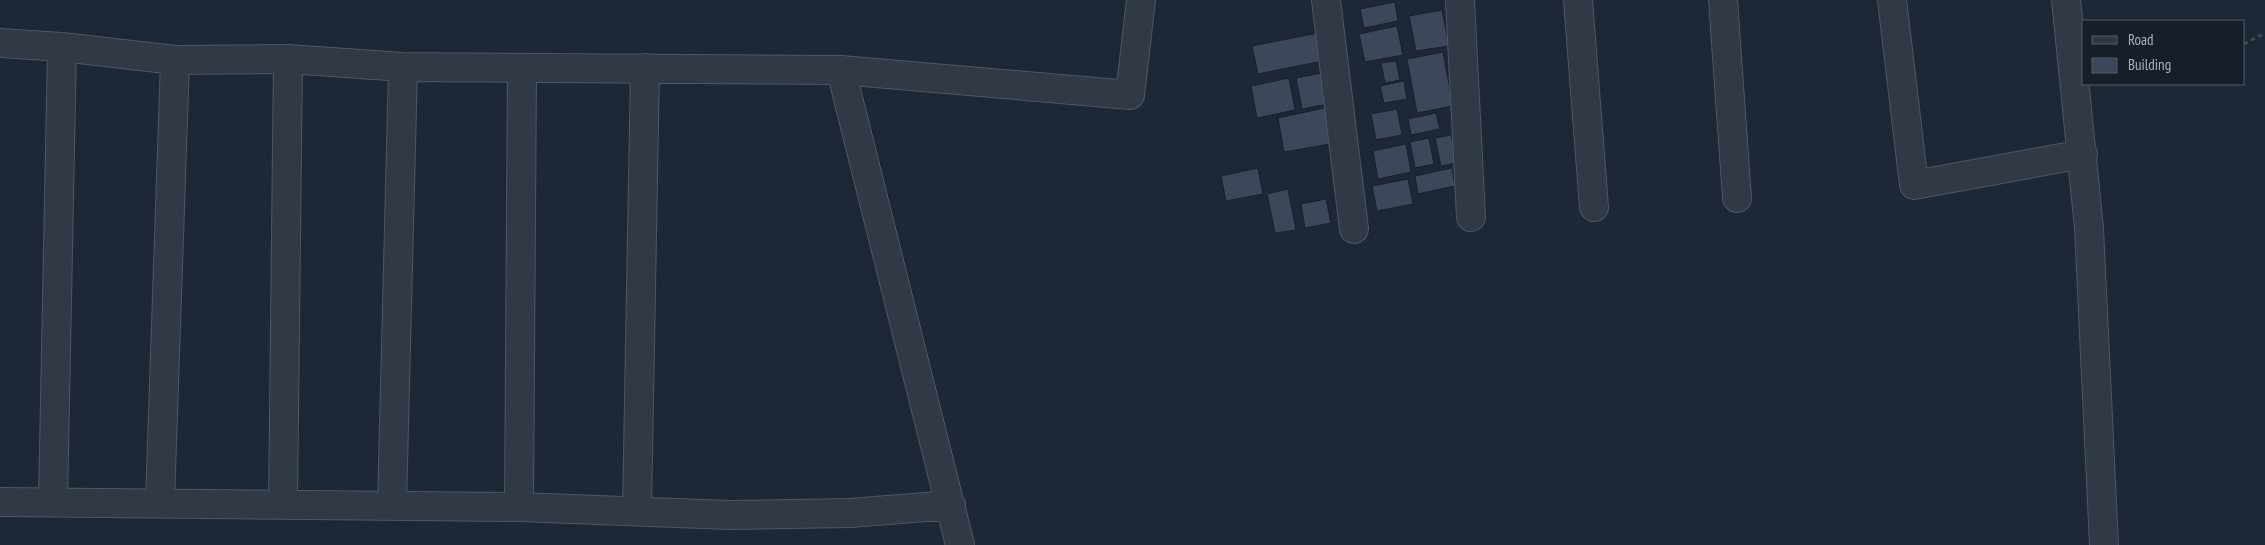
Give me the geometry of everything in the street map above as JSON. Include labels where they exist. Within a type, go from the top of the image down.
[{"type":"street","points":[[0,43],[62,46],[175,60],[288,59],[403,67],[841,70],[1130,95],[1141,0]]},
{"type":"street","points":[[1326,0],[1354,229]]},
{"type":"street","points":[[1460,0],[1471,217]]},
{"type":"street","points":[[1578,0],[1594,207]]},
{"type":"street","points":[[1722,0],[1737,198]]},
{"type":"street","points":[[1892,0],[1914,185],[2083,154]]},
{"type":"street","points":[[2066,0],[2079,79],[2089,228],[2104,545]]},
{"type":"street","points":[[53,502],[62,46]]},
{"type":"street","points":[[283,505],[288,59]]},
{"type":"street","points":[[160,502],[175,60]]},
{"type":"street","points":[[392,505],[403,67]]},
{"type":"street","points":[[519,507],[522,68]]},
{"type":"street","points":[[637,511],[645,68]]},
{"type":"street","points":[[841,70],[960,545]]},
{"type":"street","points":[[0,502],[160,502],[519,507],[729,515],[850,513],[951,505]]},
{"type":"path","points":[[2245,43],[2265,33]]},
{"type":"building","points":[[1395,2],[1398,21],[1364,28],[1360,9]]},
{"type":"building","points":[[1442,10],[1449,46],[1416,51],[1409,16]]},
{"type":"building","points":[[1397,26],[1403,55],[1365,62],[1359,34]]},
{"type":"building","points":[[1323,32],[1328,60],[1258,74],[1252,46]]},
{"type":"building","points":[[1443,52],[1453,106],[1417,113],[1407,59]]},
{"type":"building","points":[[1396,61],[1400,80],[1385,83],[1381,63]]},
{"type":"building","points":[[1322,73],[1328,104],[1302,109],[1296,78]]},
{"type":"building","points":[[1289,78],[1295,110],[1257,118],[1251,86]]},
{"type":"building","points":[[1404,81],[1407,99],[1384,103],[1380,86]]},
{"type":"building","points":[[1329,107],[1336,143],[1284,152],[1278,118]]},
{"type":"building","points":[[1397,109],[1402,135],[1376,140],[1371,114]]},
{"type":"building","points":[[1436,113],[1440,129],[1411,135],[1408,119]]},
{"type":"building","points":[[1451,135],[1457,163],[1441,166],[1435,138]]},
{"type":"building","points":[[1429,138],[1434,164],[1415,168],[1410,142]]},
{"type":"building","points":[[1406,144],[1411,172],[1378,179],[1373,151]]},
{"type":"building","points":[[1258,168],[1263,194],[1226,201],[1221,176]]},
{"type":"building","points":[[1452,168],[1455,186],[1418,194],[1415,176]]},
{"type":"building","points":[[1408,179],[1413,204],[1377,211],[1372,186]]},
{"type":"building","points":[[1288,189],[1296,230],[1275,233],[1267,194]]},
{"type":"building","points":[[1326,199],[1331,223],[1305,228],[1301,204]]}]
